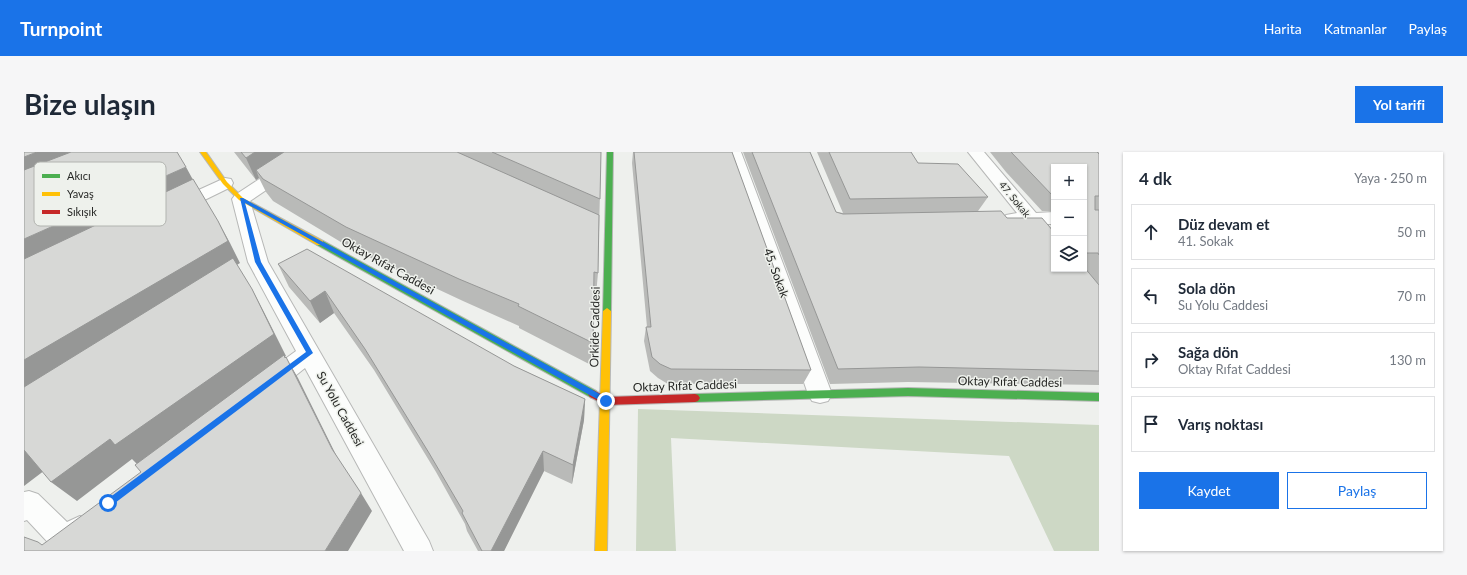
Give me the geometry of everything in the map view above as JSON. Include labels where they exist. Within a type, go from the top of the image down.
[{"type":"street","name":"Oktay Rıfat Caddesi","points":[[203,152],[225,183],[241,199],[606,401],[908,392],[1099,397]]},
{"type":"street","points":[[241,199],[312,152]]},
{"type":"street","name":"Orkide Caddesi","points":[[601,551],[606,401],[601,230],[610,152]]},
{"type":"street","name":"45. Sokak","points":[[733,152],[820,394]]},
{"type":"street","name":"47. Sokak","points":[[976,152],[1051,243]]},
{"type":"street","points":[[166,212],[225,183]]},
{"type":"street","name":"Su Yolu Caddesi","points":[[241,199],[251,267],[309,353],[408,545]]},
{"type":"street","points":[[992,219],[1051,218]]},
{"type":"street","points":[[246,400],[309,353]]},
{"type":"street","points":[[24,508],[29,503],[66,541],[98,513]]},
{"type":"green space","points":[[638,409],[1099,425],[1099,551],[1054,551],[1009,456],[671,438],[676,551],[636,551]]},
{"type":"building","points":[[24,152],[37,152],[24,157]]},
{"type":"building","points":[[71,152],[177,152],[186,167],[166,176],[166,162],[45,162]]},
{"type":"building","points":[[241,152],[255,152],[246,158]]},
{"type":"building","points":[[284,152],[457,152],[599,215],[598,273],[594,272],[593,343],[518,306],[519,304],[459,279],[346,227],[263,179],[256,170]]},
{"type":"building","points":[[492,152],[601,152],[600,199]]},
{"type":"building","points":[[634,152],[732,152],[811,370],[671,369],[660,364],[652,357],[646,327],[651,327]]},
{"type":"building","points":[[752,152],[810,152],[836,212],[843,214],[1001,211],[1007,218],[1042,218],[1051,228],[1051,272],[1087,272],[1087,271],[1099,285],[1099,371],[919,367],[838,369]]},
{"type":"building","points":[[829,152],[911,152],[918,163],[958,164],[988,197],[850,199]]},
{"type":"building","points":[[1011,152],[1097,152],[1099,154],[1099,196],[1095,196],[1095,210],[1099,210],[1099,255],[1098,253],[1087,253],[1087,164],[1051,164],[1051,194]]},
{"type":"building","points":[[34,166],[34,226],[53,226],[24,239],[24,170]]},
{"type":"building","points":[[193,179],[228,241],[24,360],[24,259],[94,226],[166,226],[166,192]]},
{"type":"building","points":[[307,249],[514,366],[585,399],[573,465],[543,451],[491,551],[482,551],[462,513],[463,511],[429,453],[365,349],[325,291],[310,301],[278,264]]},
{"type":"building","points":[[233,258],[252,289],[274,334],[115,445],[110,439],[51,482],[24,450],[24,387]]},
{"type":"building","points":[[284,355],[332,449],[361,493],[325,551],[24,551],[24,537],[42,545],[141,472],[135,465]]},
{"type":"traffic: fast","points":[[607,311],[610,152]]},
{"type":"traffic: fast","points":[[320,243],[593,394]]},
{"type":"traffic: fast","points":[[695,398],[908,392],[1099,397]]},
{"type":"traffic: slow","points":[[203,152],[225,183],[241,199],[320,243]]},
{"type":"traffic: slow","points":[[601,551],[607,311]]},
{"type":"traffic: jam","points":[[593,394],[606,401],[695,398]]},
{"type":"route","points":[[108,503],[309,353],[258,262],[241,199],[606,401]]}]
